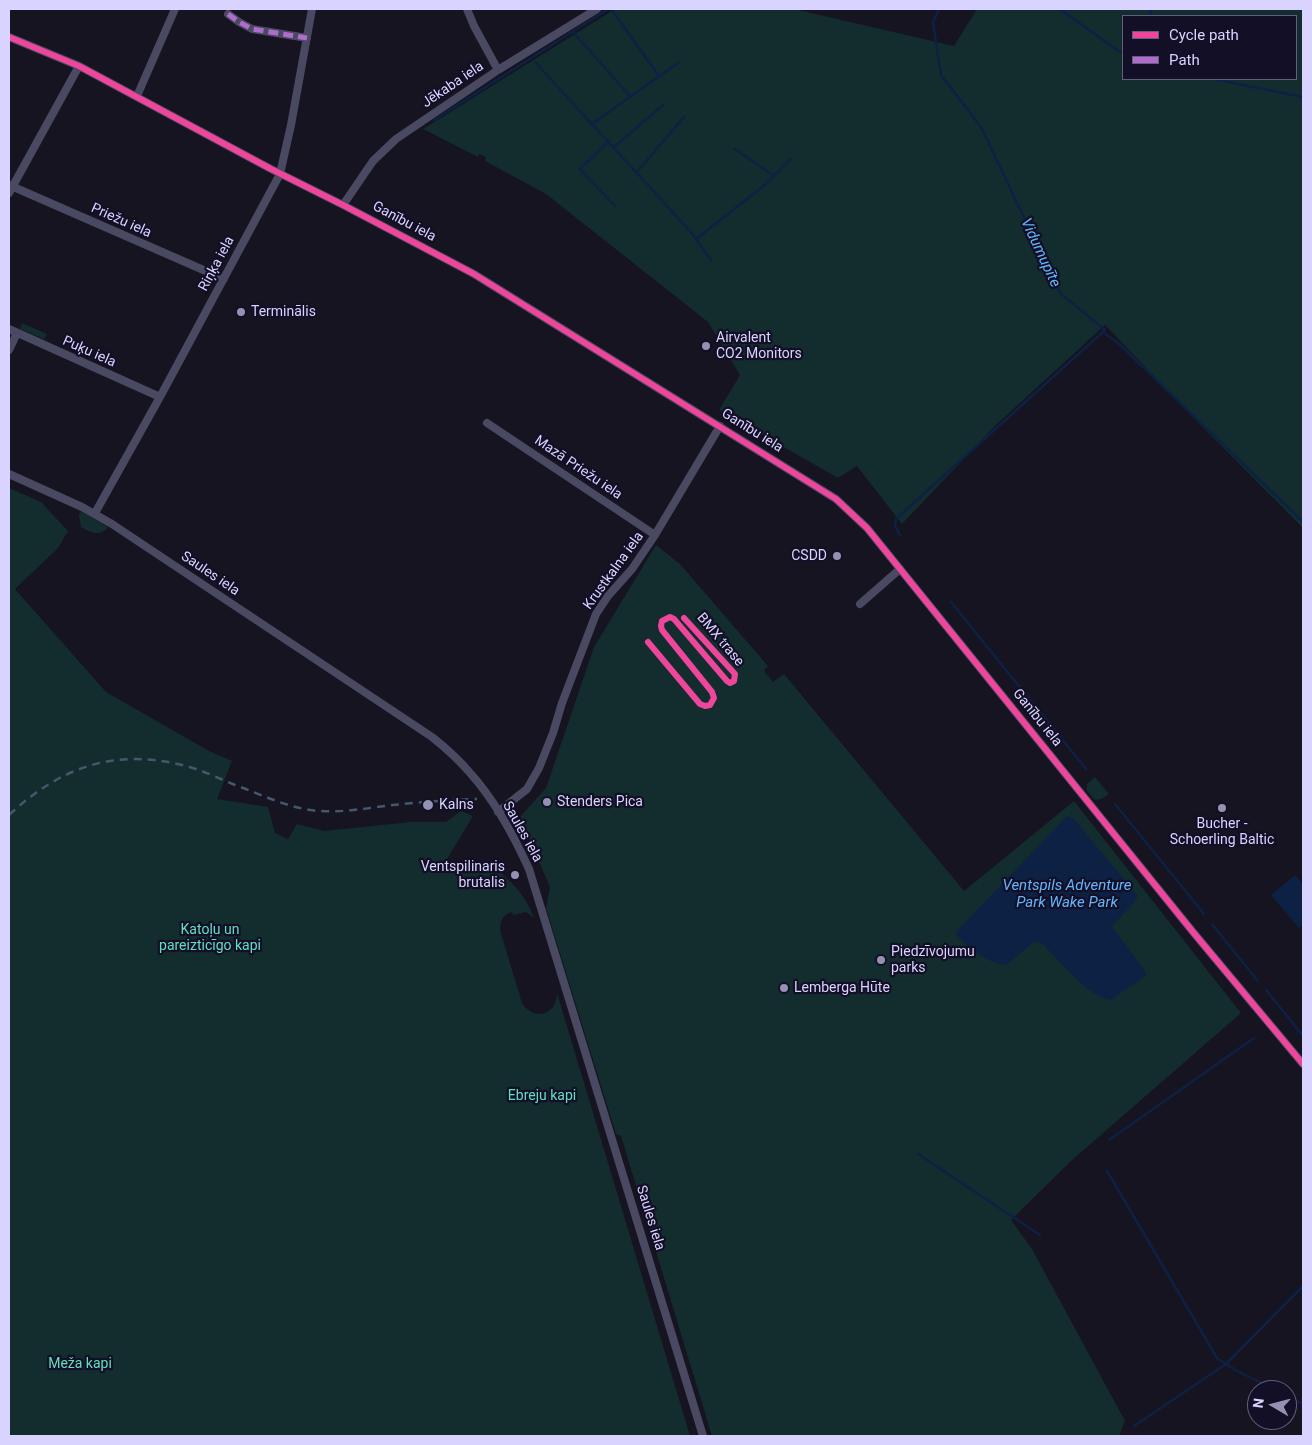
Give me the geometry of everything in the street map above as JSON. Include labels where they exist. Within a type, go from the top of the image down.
[{"type":"street","points":[[137,96],[173,9]]},
{"type":"street","name":"Riņķa iela","points":[[95,513],[280,174],[312,9]]},
{"type":"street","points":[[467,9],[498,70]]},
{"type":"street","name":"Jēkaba iela","points":[[343,205],[373,161],[396,138],[498,70],[597,9]]},
{"type":"street","points":[[228,14],[252,29],[307,38]]},
{"type":"street","name":"Ganību iela","points":[[9,37],[79,66],[280,174],[474,274],[836,498],[867,528],[1187,925],[1303,1064]]},
{"type":"street","points":[[10,188],[79,66]]},
{"type":"street","name":"Priežu iela","points":[[10,188],[224,279]]},
{"type":"street","name":"Puķu iela","points":[[9,329],[160,397]]},
{"type":"street","points":[[9,350],[17,333]]},
{"type":"street","name":"Mazā Priežu iela","points":[[487,423],[655,534]]},
{"type":"street","name":"Krustkalna iela","points":[[498,812],[527,789],[539,768],[596,614],[608,596],[632,569],[720,426]]},
{"type":"street","name":"Saules iela","points":[[9,474],[95,513],[432,737],[472,774],[520,848],[529,869],[703,1436]]},
{"type":"street","points":[[860,604],[900,569]]},
{"type":"green space","points":[[615,9],[794,9],[954,46],[977,9],[1303,9],[1303,528],[1105,325],[996,425],[902,524],[857,466],[838,478],[719,410],[740,375],[708,322],[546,194],[485,161],[486,157],[479,154],[478,157],[423,129]]},
{"type":"green space","points":[[22,323],[47,334],[44,339],[20,329]]},
{"type":"green space","points":[[9,488],[41,502],[68,531],[58,548],[15,589],[106,692],[209,751],[232,761],[217,799],[268,807],[275,833],[288,839],[297,824],[324,831],[411,822],[446,822],[461,811],[473,816],[447,859],[454,871],[501,873],[520,893],[534,918],[526,912],[513,915],[512,912],[509,913],[501,921],[500,930],[522,1003],[527,1009],[538,1014],[549,1011],[556,1001],[557,993],[690,1436],[9,1436]]},
{"type":"green space","points":[[81,511],[108,527],[98,533],[81,527],[79,515]]},
{"type":"green space","name":"Piedzīvojumu parks","points":[[656,545],[680,564],[768,666],[764,671],[773,682],[784,674],[964,891],[1074,801],[1241,1013],[1071,1161],[1011,1220],[1032,1249],[1125,1421],[1119,1436],[712,1436],[621,1136],[616,1134],[546,908],[550,887],[520,817],[546,788],[594,647]]},
{"type":"green space","points":[[1095,777],[1109,794],[1095,800],[1087,791],[1087,784]]},
{"type":"water","name":"Ventspils Adventure Park Wake Park","points":[[1067,816],[1073,818],[1137,895],[1137,899],[1112,926],[1146,975],[1111,1000],[1093,992],[1084,985],[1042,943],[1034,942],[1006,965],[999,964],[978,954],[956,934]]},
{"type":"water","points":[[1295,875],[1303,884],[1303,925],[1299,928],[1271,895]]},
{"type":"waterway","points":[[434,120],[608,9]]},
{"type":"waterway","points":[[611,9],[659,76]]},
{"type":"waterway","name":"Vidumupīte","points":[[900,535],[895,526],[896,519],[1105,330],[1060,293],[981,127],[941,75],[933,23],[939,9]]},
{"type":"waterway","points":[[1060,9],[1122,52]]},
{"type":"waterway","points":[[1149,15],[1152,9]]},
{"type":"waterway","points":[[573,32],[630,96]]},
{"type":"waterway","points":[[535,62],[690,231],[711,260]]},
{"type":"waterway","points":[[592,124],[678,63]]},
{"type":"waterway","points":[[1218,80],[1303,97]]},
{"type":"waterway","points":[[614,147],[663,105]]},
{"type":"waterway","points":[[637,172],[684,117]]},
{"type":"waterway","points":[[609,141],[580,169],[615,206]]},
{"type":"waterway","points":[[735,149],[774,176]]},
{"type":"waterway","points":[[696,239],[766,184],[791,159]]},
{"type":"waterway","points":[[1103,332],[1118,343],[1303,522]]},
{"type":"waterway","points":[[951,602],[1086,769]]},
{"type":"waterway","points":[[1115,804],[1204,914]]},
{"type":"waterway","points":[[1212,924],[1258,981]]},
{"type":"waterway","points":[[1266,990],[1303,1036]]},
{"type":"waterway","points":[[1109,1140],[1254,1038]]},
{"type":"waterway","points":[[918,1154],[1040,1235]]},
{"type":"waterway","points":[[1107,1171],[1217,1358],[1255,1380]]},
{"type":"waterway","points":[[1134,1426],[1226,1364],[1303,1286]]},
{"type":"waterway","points":[[1297,1401],[1303,1404]]},
{"type":"railway","points":[[9,815],[48,785],[68,774],[88,766],[110,761],[133,759],[157,760],[189,767],[281,803],[310,810],[342,811],[414,803],[477,799]]},
{"type":"marked path","points":[[228,14],[252,29],[307,38]]},
{"type":"cycle path","points":[[9,37],[79,66],[271,169],[474,274],[836,499],[867,528],[1193,932],[1303,1064]]},
{"type":"cycle path","name":"BMX trase","points":[[648,642],[700,704],[710,705],[714,698],[712,692],[662,630],[662,621],[670,617],[674,619],[727,681],[730,683],[734,681],[735,674],[684,618]]},
{"type":"place","name":"Terminālis","points":[[241,312]]},
{"type":"place","name":"Airvalent CO2 Monitors","points":[[706,346]]},
{"type":"place","name":"CSDD","points":[[837,556]]},
{"type":"place","name":"Stenders Pica","points":[[547,802]]},
{"type":"place","name":"Kalns","points":[[428,805]]},
{"type":"place","name":"Bucher - Schoerling Baltic","points":[[1222,808]]},
{"type":"place","name":"Ventspilinaris brutalis","points":[[515,875]]},
{"type":"place","name":"Piedzīvojumu parks","points":[[881,960]]},
{"type":"place","name":"Lemberga Hūte","points":[[784,988]]},
{"type":"park label","name":"Katoļu un pareizticīgo kapi","points":[[210,938]]},
{"type":"park label","name":"Ebreju kapi","points":[[542,1096]]},
{"type":"park label","name":"Meža kapi","points":[[80,1364]]}]
